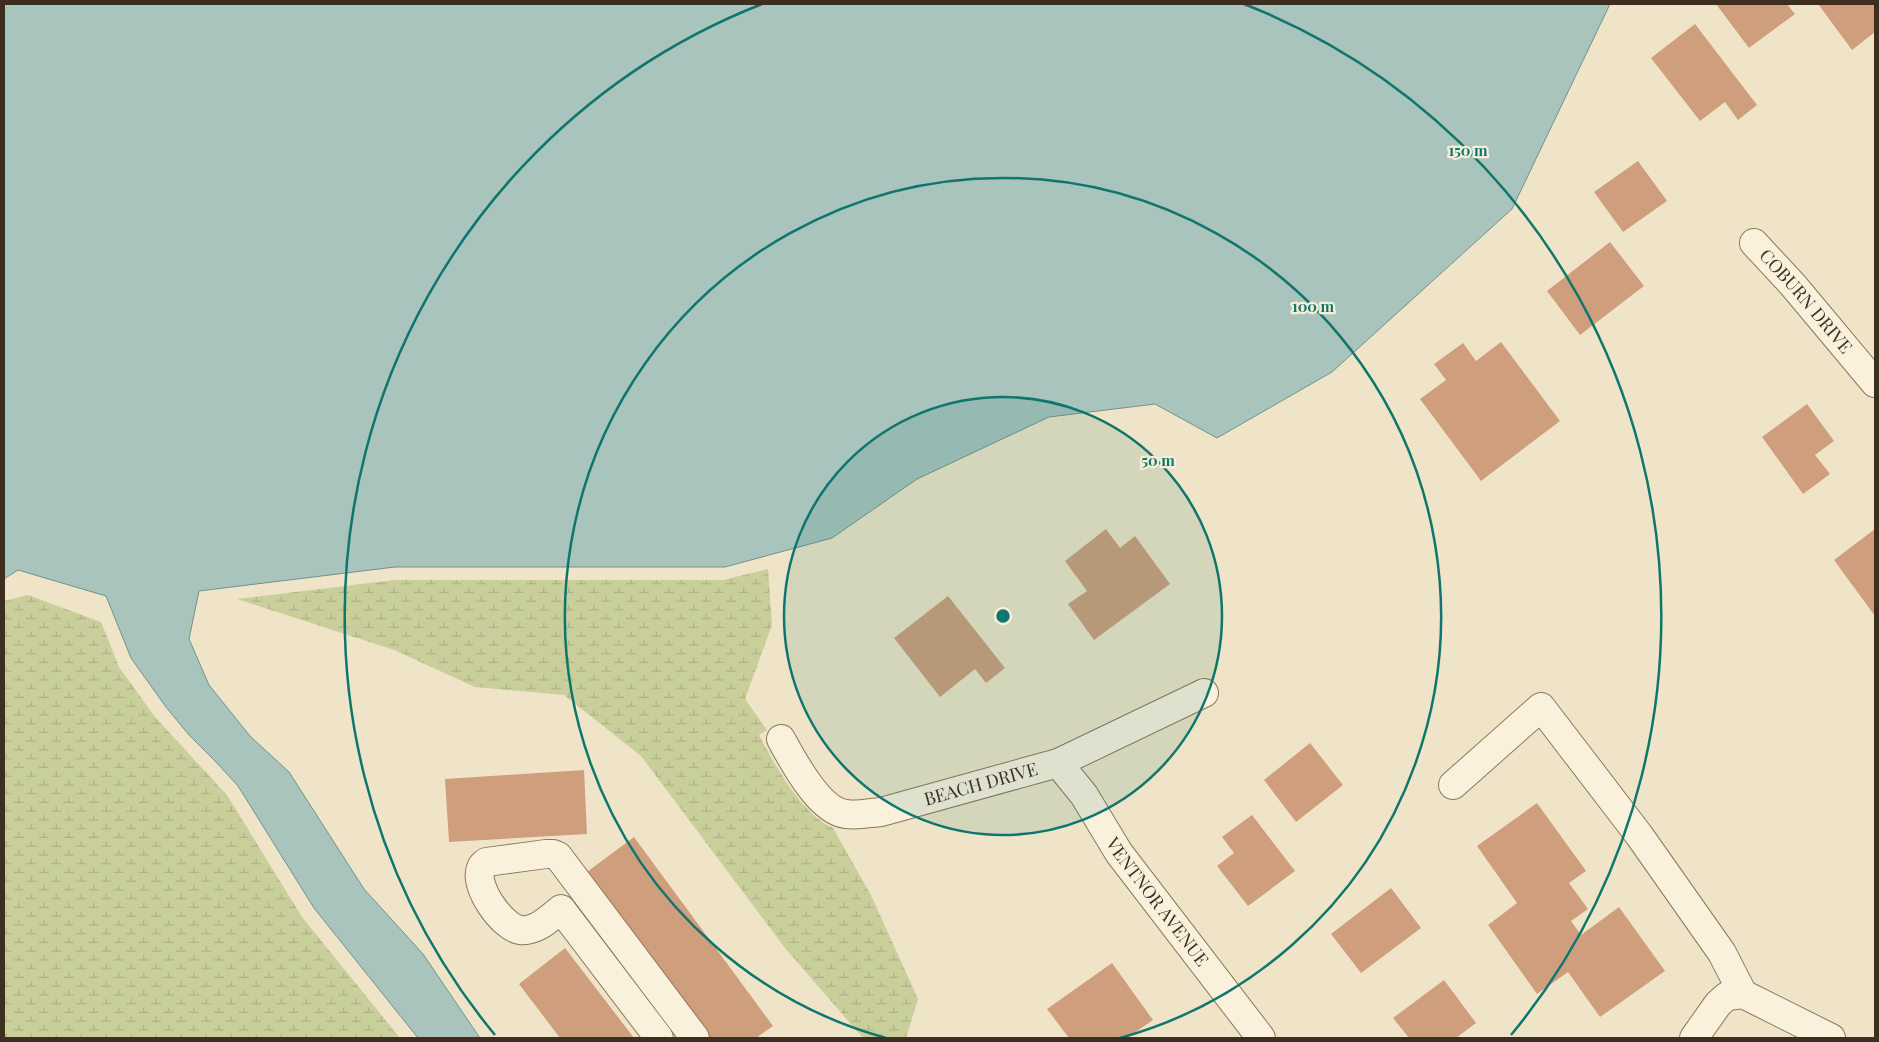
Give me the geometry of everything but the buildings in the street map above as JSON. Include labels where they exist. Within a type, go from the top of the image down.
[{"type":"street","name":"COBURN DRIVE","points":[[1754,243],[1771,259],[1875,383]]},
{"type":"street","name":"BEACH DRIVE","points":[[781,739],[793,760],[825,804],[835,811],[845,814],[881,812],[1058,763],[1204,694]]},
{"type":"street","points":[[1454,785],[1541,707],[1639,836],[1722,953],[1743,994]]},
{"type":"street","name":"VENTNOR AVENUE","points":[[1058,763],[1084,796],[1120,853],[1261,1038]]},
{"type":"street","points":[[659,1038],[561,909],[533,929],[520,930],[502,918],[488,901],[482,889],[480,880],[481,868],[486,862],[546,854],[558,856],[695,1038]]},
{"type":"street","points":[[1694,1038],[1718,1004],[1727,996],[1743,994],[1831,1038]]},
{"type":"green space","points":[[768,569],[772,625],[745,699],[767,730],[759,735],[790,788],[810,812],[833,828],[871,895],[918,999],[906,1038],[863,1038],[785,948],[641,756],[564,695],[475,687],[394,650],[237,599],[394,580],[723,580]]},
{"type":"green space","points":[[28,595],[101,622],[119,667],[155,717],[227,795],[302,917],[400,1038],[4,1038],[4,601]]},
{"type":"water","points":[[4,4],[1610,4],[1512,209],[1332,372],[1217,438],[1155,404],[1049,417],[917,479],[832,538],[725,567],[395,567],[199,591],[189,639],[209,685],[250,736],[289,772],[364,889],[423,954],[480,1038],[418,1038],[314,908],[238,786],[189,735],[166,707],[131,658],[106,596],[18,570],[4,579]]}]
